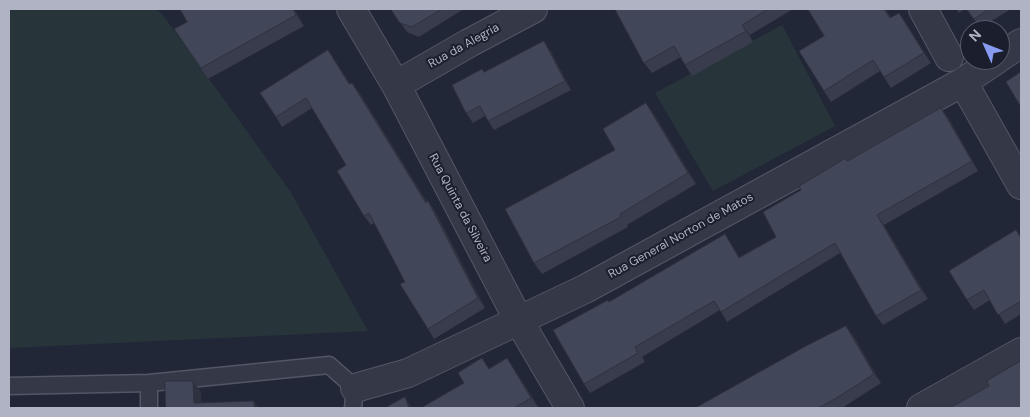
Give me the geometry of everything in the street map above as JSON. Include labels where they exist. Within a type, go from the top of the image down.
[{"type":"street","name":"Rua Quinta da Silveira","points":[[350,9],[396,85],[519,321],[570,408]]},
{"type":"street","name":"Rua da Alegria","points":[[396,85],[469,42],[533,9]]},
{"type":"street","points":[[923,9],[949,57]]},
{"type":"street","points":[[1010,51],[1021,43]]},
{"type":"street","name":"Rua General Norton de Matos","points":[[354,398],[519,321],[593,284],[963,82],[981,70]]},
{"type":"street","points":[[963,82],[1021,185]]},
{"type":"street","points":[[921,408],[1021,352]]},
{"type":"lane","points":[[9,386],[148,383],[329,365],[354,398]]},
{"type":"lane","points":[[148,383],[149,408]]},
{"type":"shaded area","points":[[9,9],[156,9],[162,14],[290,191],[368,331],[9,348]]},
{"type":"shaded area","points":[[782,25],[835,126],[713,191],[655,93]]},
{"type":"building","points":[[180,9],[293,9],[296,15],[201,68],[174,29],[187,22]]},
{"type":"building","points":[[391,9],[442,9],[412,27],[400,23]]},
{"type":"building","points":[[615,9],[768,9],[742,25],[746,31],[685,65],[674,46],[644,63]]},
{"type":"building","points":[[808,9],[884,9],[890,18],[899,13],[924,53],[884,77],[873,60],[824,91],[799,51],[824,36]]},
{"type":"building","points":[[967,9],[989,9],[974,19]]},
{"type":"building","points":[[544,41],[565,81],[488,121],[480,106],[466,113],[452,85],[482,69],[484,72]]},
{"type":"building","points":[[328,50],[349,84],[352,83],[426,203],[428,201],[478,298],[428,329],[400,284],[405,282],[369,213],[364,216],[337,171],[346,165],[306,98],[276,117],[260,93]]},
{"type":"building","points":[[1021,72],[1021,107],[1006,82]]},
{"type":"building","points":[[646,103],[688,173],[620,214],[621,217],[534,263],[505,209],[615,150],[603,129]]},
{"type":"building","points":[[941,108],[972,161],[877,215],[921,290],[876,316],[835,243],[721,312],[714,301],[635,347],[638,353],[584,384],[553,330],[608,300],[609,302],[725,234],[739,258],[776,237],[763,212],[801,190],[799,186],[846,158],[847,161]]},
{"type":"building","points":[[1016,230],[1021,238],[1021,301],[998,315],[984,290],[967,300],[949,271]]},
{"type":"building","points":[[846,326],[874,374],[835,399],[818,408],[695,408],[806,346]]},
{"type":"building","points":[[482,358],[489,369],[507,358],[531,398],[514,408],[421,408],[464,383],[458,373]]},
{"type":"building","points":[[1021,361],[1021,408],[950,408],[989,386],[987,381]]},
{"type":"building","points":[[165,381],[193,381],[194,403],[254,401],[254,408],[166,408]]},
{"type":"building","points":[[405,397],[409,408],[385,408]]}]
